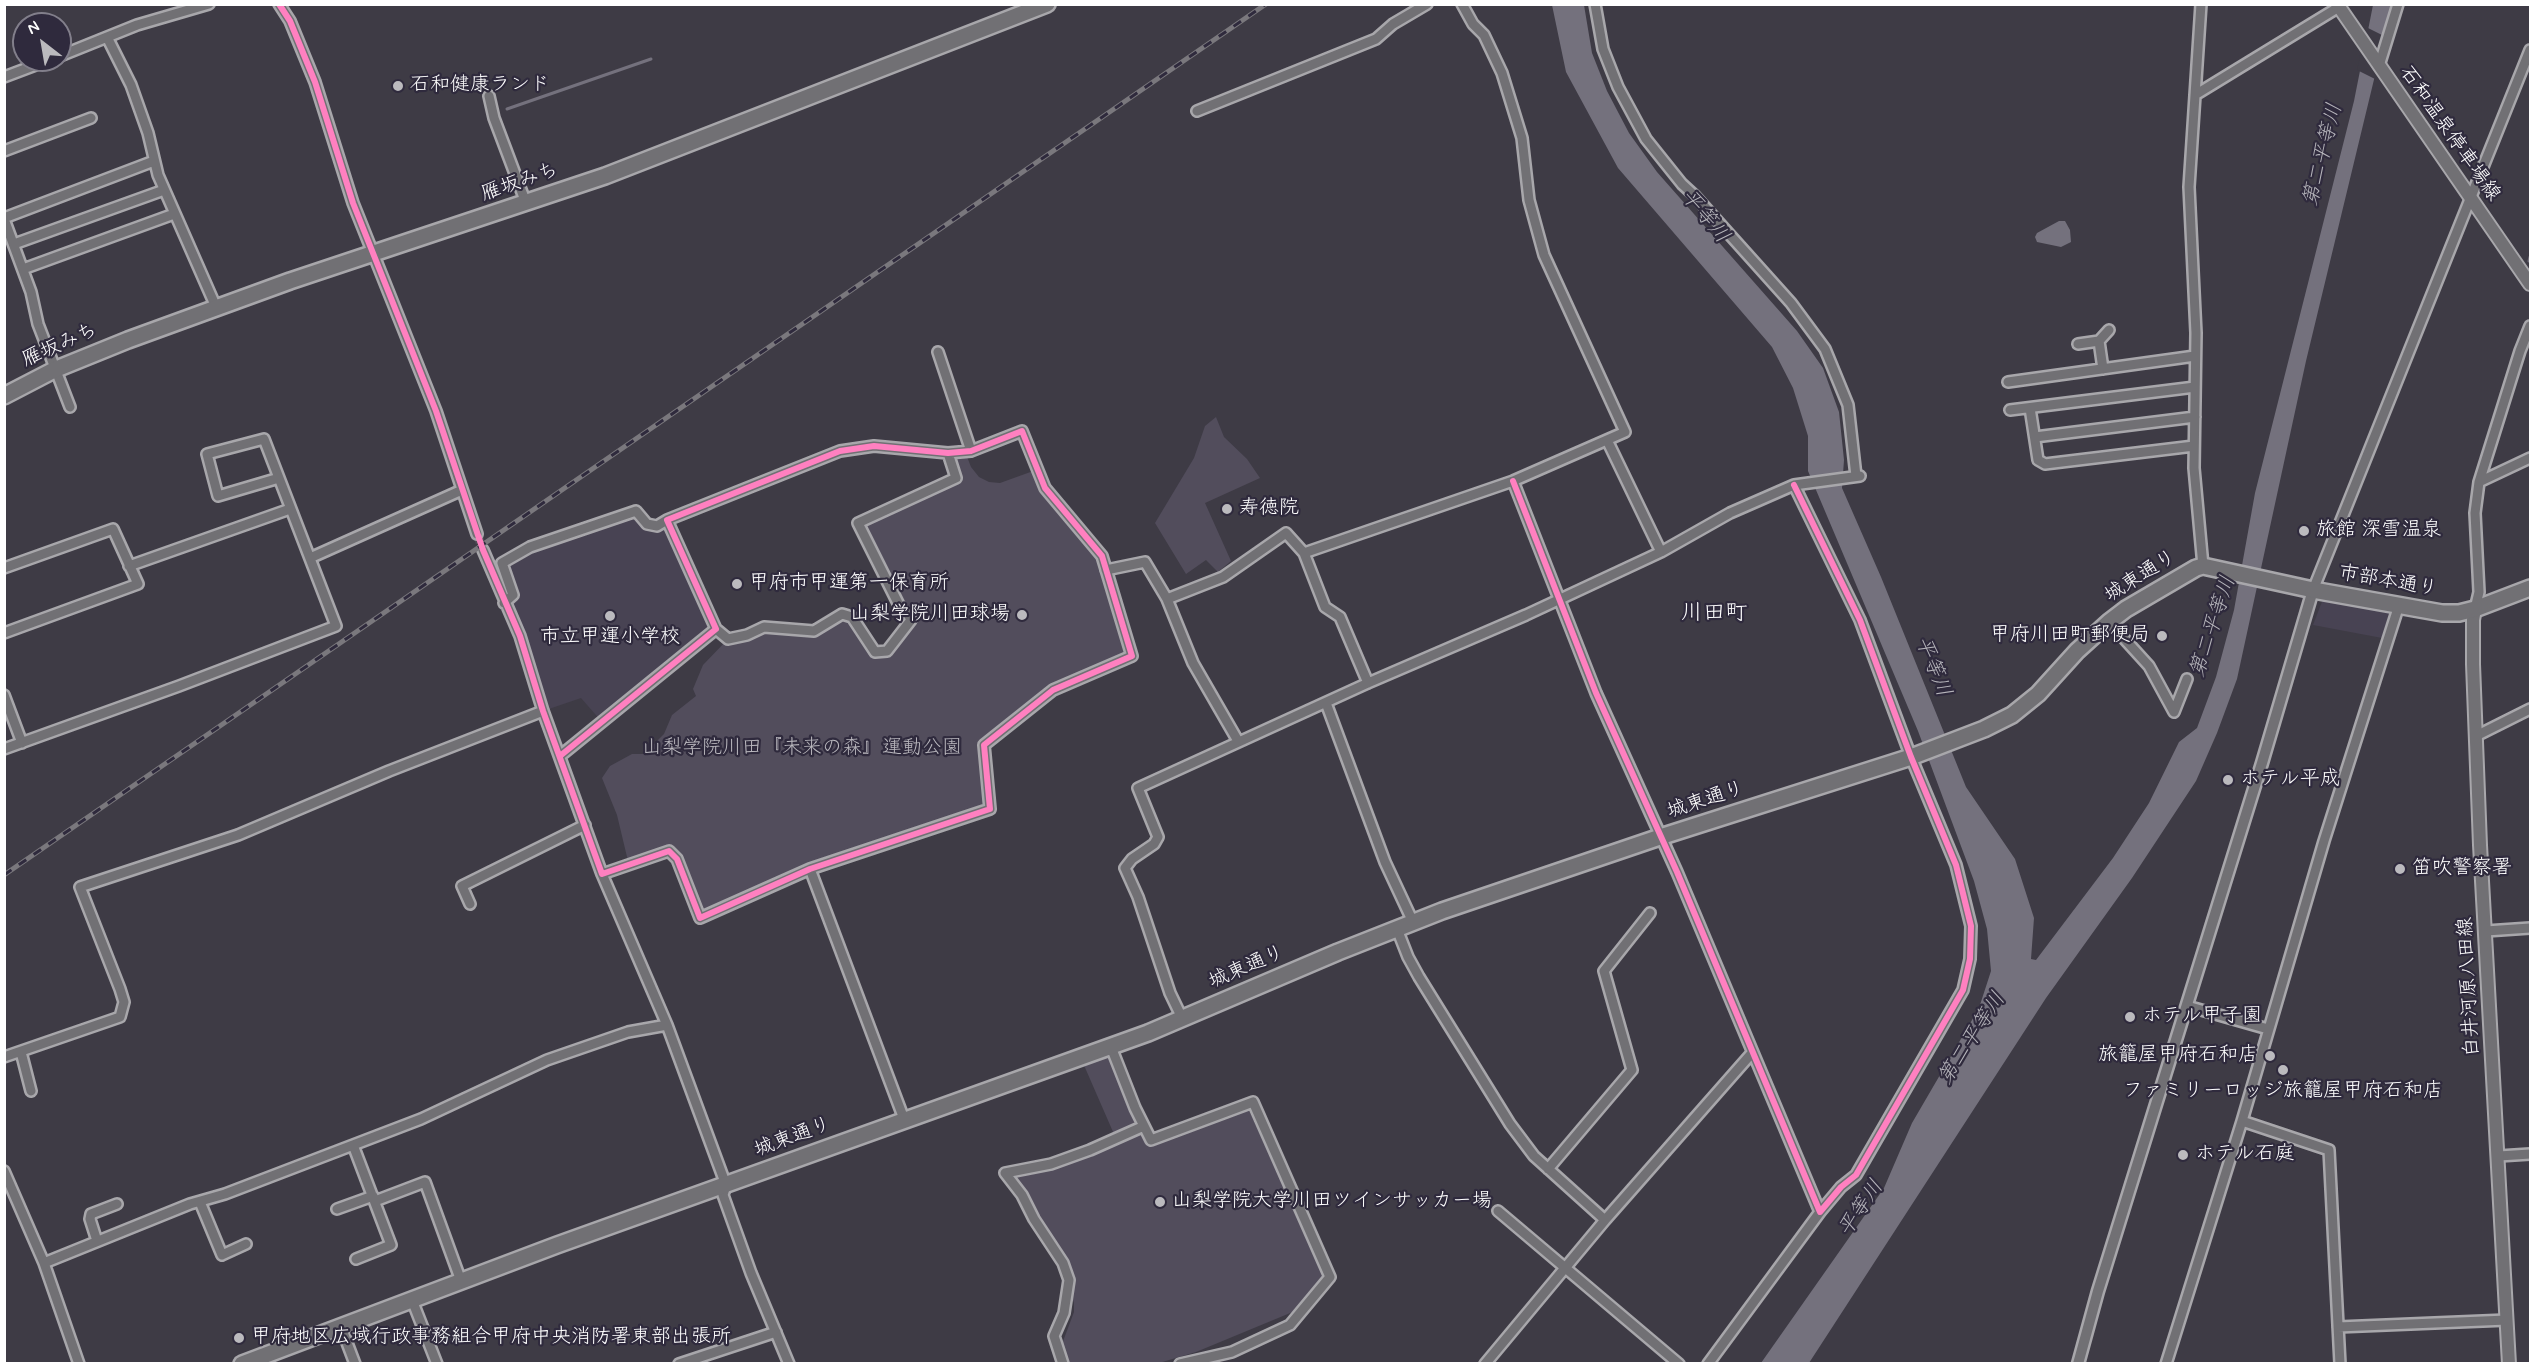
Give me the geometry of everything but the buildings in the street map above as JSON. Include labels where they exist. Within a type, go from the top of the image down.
[{"type":"highway","name":"雁坂みち","points":[[4,396],[54,370],[216,307],[526,203],[680,148],[1047,4]]},
{"type":"highway","name":"城東通り","points":[[242,1364],[461,1281],[904,1119],[1111,1047],[1413,922],[1660,837],[1914,756],[1957,740],[2012,715],[2038,694],[2077,651],[2109,622],[2175,579],[2203,566],[2235,574]]},
{"type":"highway","name":"市部本通り","points":[[2235,574],[2442,613],[2459,613],[2475,609],[2530,588]]},
{"type":"main road","name":"石和温泉停車場線","points":[[2338,6],[2530,284]]},
{"type":"main road","name":"白井河原八田線","points":[[2475,609],[2473,664],[2480,845],[2509,1364]]},
{"type":"street","points":[[72,51],[137,25],[209,4]]},
{"type":"street","points":[[279,4],[290,21],[315,82],[353,203],[436,411],[477,534]]},
{"type":"street","points":[[1197,111],[1376,39],[1393,24],[1427,4]]},
{"type":"street","points":[[1304,553],[1513,481],[1625,432],[1544,255],[1529,200],[1522,138],[1502,73],[1484,35],[1473,24],[1462,4]]},
{"type":"street","points":[[1182,1018],[1170,993],[1138,897],[1125,868],[1132,859],[1154,844],[1158,837],[1138,788],[1661,552],[1730,513],[1794,485],[1856,476],[1848,405],[1825,349],[1791,303],[1682,184],[1646,139],[1630,111],[1603,49],[1595,4]]},
{"type":"street","points":[[2201,4],[2189,188],[2195,356],[2194,468],[2203,566]]},
{"type":"street","points":[[2379,66],[2398,4]]},
{"type":"street","points":[[2195,95],[2338,6]]},
{"type":"street","points":[[108,37],[131,85],[148,133],[164,190],[216,307]]},
{"type":"street","points":[[2078,1364],[2098,1291],[2313,590],[2530,50]]},
{"type":"street","points":[[489,96],[494,118],[526,203]]},
{"type":"street","points":[[4,151],[91,118]]},
{"type":"street","points":[[70,407],[54,370],[23,269],[4,218],[154,161]]},
{"type":"street","points":[[14,244],[164,190]]},
{"type":"street","points":[[23,269],[174,214]]},
{"type":"street","points":[[2475,609],[2479,592],[2475,513],[2479,482],[2530,326]]},
{"type":"street","points":[[2078,344],[2099,340],[2109,330]]},
{"type":"street","points":[[2099,340],[2103,369]]},
{"type":"street","points":[[938,352],[971,451]]},
{"type":"street","points":[[2008,382],[2195,356]]},
{"type":"street","points":[[2010,410],[2195,387]]},
{"type":"street","points":[[2030,408],[2038,460],[2045,464],[2194,446]]},
{"type":"street","points":[[2035,437],[2195,417]]},
{"type":"street","points":[[504,603],[513,595],[502,563],[530,547],[636,511],[647,524],[657,526],[840,451],[874,446],[948,453],[971,451],[1022,431],[1045,488],[1102,556],[1132,656],[1053,690],[984,746],[990,809],[810,869],[700,918],[677,859],[669,851],[602,873]]},
{"type":"street","points":[[4,749],[336,626],[264,439],[207,454],[218,496],[279,478]]},
{"type":"street","points":[[1607,440],[1661,552]]},
{"type":"street","points":[[667,520],[716,629],[728,639],[747,635],[764,627],[814,631],[842,614],[852,617],[860,633],[875,652],[887,651],[911,620],[908,614],[901,609],[858,523],[956,478],[948,453]]},
{"type":"street","points":[[2479,482],[2530,458]]},
{"type":"street","points":[[1513,481],[1596,693],[1677,872],[1820,1212]]},
{"type":"street","points":[[1708,1364],[1820,1212],[1841,1187],[1856,1175],[1963,990],[1970,959],[1971,926],[1956,865],[1860,620],[1794,485]]},
{"type":"street","points":[[310,558],[462,490]]},
{"type":"street","points":[[129,566],[290,509]]},
{"type":"street","points":[[4,568],[113,529],[138,584],[4,633]]},
{"type":"street","points":[[1167,599],[1223,577],[1286,532],[1304,553],[1325,607],[1340,617],[1368,683]]},
{"type":"street","points":[[483,550],[520,636],[543,711],[602,873],[667,1025],[726,1185],[723,1195],[751,1273],[789,1364]]},
{"type":"street","points":[[1106,570],[1145,562],[1167,599],[1193,663],[1238,741]]},
{"type":"street","points":[[2166,1364],[2242,1121],[2327,830],[2398,605]]},
{"type":"street","points":[[2109,622],[2149,666],[2174,712],[2187,679]]},
{"type":"street","points":[[560,756],[716,629]]},
{"type":"street","points":[[4,695],[22,743]]},
{"type":"street","points":[[1326,703],[1385,862],[1413,922]]},
{"type":"street","points":[[2476,736],[2530,709]]},
{"type":"street","points":[[4,1057],[120,1017],[124,1002],[120,989],[80,887],[238,835],[390,771],[543,711]]},
{"type":"street","points":[[470,904],[462,886],[585,825]]},
{"type":"street","points":[[810,869],[904,1119]]},
{"type":"street","points":[[1548,1169],[1632,1070],[1604,971],[1650,913]]},
{"type":"street","points":[[2486,931],[2530,928]]},
{"type":"street","points":[[1397,929],[1419,977],[1510,1124],[1534,1156],[1605,1220]]},
{"type":"street","points":[[2187,1006],[2268,1029]]},
{"type":"street","points":[[44,1263],[421,1119],[547,1060],[628,1032],[667,1025]]},
{"type":"street","points":[[1111,1047],[1151,1140],[1253,1102],[1330,1276],[1290,1325],[1232,1352],[1180,1364]]},
{"type":"street","points":[[21,1052],[31,1091]]},
{"type":"street","points":[[1485,1364],[1605,1220],[1752,1053]]},
{"type":"street","points":[[2242,1121],[2329,1150],[2340,1364]]},
{"type":"street","points":[[1063,1364],[1054,1336],[1064,1313],[1069,1280],[1063,1263],[1034,1219],[1022,1195],[1005,1173],[1051,1164],[1144,1126]]},
{"type":"street","points":[[353,1145],[391,1245],[356,1259]]},
{"type":"street","points":[[2499,1156],[2530,1154]]},
{"type":"street","points":[[4,1171],[44,1263],[75,1362]]},
{"type":"street","points":[[337,1209],[425,1182],[461,1281]]},
{"type":"street","points":[[4,1201],[16,1197]]},
{"type":"street","points":[[200,1202],[222,1255],[246,1244]]},
{"type":"street","points":[[97,1241],[90,1219],[91,1214],[117,1204]]},
{"type":"street","points":[[1498,1211],[1679,1364]]},
{"type":"street","points":[[412,1300],[436,1364]]},
{"type":"street","points":[[2338,1327],[2507,1320]]},
{"type":"street","points":[[341,1327],[355,1364]]},
{"type":"street","points":[[679,1364],[776,1332]]},
{"type":"shaded area","name":"市立甲運小学校","points":[[636,511],[647,524],[667,520],[716,629],[602,722],[581,698],[543,711],[504,603],[513,595],[502,563],[530,547]]},
{"type":"shaded area","points":[[2323,599],[2390,610],[2382,638],[2313,625]]},
{"type":"green space","points":[[1216,417],[1224,437],[1247,459],[1260,478],[1205,503],[1231,561],[1218,572],[1206,560],[1186,574],[1155,523],[1194,458],[1205,426]]},
{"type":"green space","name":"山梨学院川田『未来の森』運動公園","points":[[948,453],[966,454],[971,467],[979,477],[989,482],[1000,483],[1036,470],[1102,556],[1132,656],[1053,690],[984,745],[990,809],[810,869],[700,918],[677,851],[671,848],[628,861],[617,815],[602,778],[610,766],[632,754],[644,754],[664,734],[672,715],[696,696],[693,689],[703,665],[728,639],[764,627],[814,631],[842,614],[852,617],[875,652],[887,651],[911,619],[858,523],[956,478]]},
{"type":"green space","name":"山梨学院大学川田ツインサッカー場","points":[[1111,1053],[1149,1144],[1248,1108],[1324,1274],[1295,1311],[1196,1352],[1159,1363],[1069,1363],[1062,1344],[1074,1312],[1070,1291],[1073,1278],[1013,1177],[1117,1141],[1083,1063]]},
{"type":"water","name":"第二平等川","points":[[1552,5],[1584,5],[1592,53],[1607,91],[1629,133],[1657,172],[1797,331],[1823,368],[1839,412],[1844,460],[1842,488],[1881,577],[1966,787],[2015,859],[2034,918],[2031,959],[2036,960],[2113,858],[2149,803],[2179,742],[2197,728],[2216,677],[2234,610],[2255,493],[2354,101],[2373,5],[2392,5],[2306,361],[2237,679],[2217,733],[2196,781],[2132,878],[2046,998],[1809,1363],[1761,1363],[1884,1188],[1912,1123],[1979,1008],[1991,971],[1987,929],[1974,881],[1918,731],[1808,471],[1808,436],[1793,388],[1772,347],[1618,168],[1566,72]]},
{"type":"water","points":[[2059,221],[2065,221],[2070,230],[2071,242],[2061,247],[2037,242],[2035,237],[2037,233]]},
{"type":"pier","points":[[2366,27],[2386,37],[2375,79],[2357,70]]},
{"type":"waterway","points":[[507,109],[651,59]]},
{"type":"waterway","points":[[2529,261],[2530,257]]},
{"type":"tunnel","points":[[477,534],[483,550]]},
{"type":"railway","points":[[4,875],[1266,4]]},
{"type":"cycle path","points":[[279,4],[290,21],[315,82],[353,203],[436,411],[483,550],[520,636],[543,711],[602,874],[669,851],[677,859],[700,918],[810,869],[990,809],[984,745],[1053,690],[1132,656],[1102,556],[1045,488],[1022,431],[971,451],[948,453],[874,446],[840,451],[667,520],[716,629],[560,756]]},
{"type":"cycle path","points":[[1513,481],[1596,693],[1677,872],[1820,1212],[1841,1187],[1856,1175],[1963,990],[1970,959],[1971,926],[1956,865],[1911,757],[1860,620],[1794,485]]},
{"type":"place","name":"石和健康ランド","points":[[398,86]]},
{"type":"place","name":"寿徳院","points":[[1227,509]]},
{"type":"place","name":"旅館 深雪温泉","points":[[2304,531]]},
{"type":"place","name":"甲府市甲運第一保育所","points":[[737,584]]},
{"type":"place","name":"山梨学院川田球場","points":[[1022,615]]},
{"type":"place","name":"市立甲運小学校","points":[[610,616]]},
{"type":"place","name":"甲府川田町郵便局","points":[[2162,636]]},
{"type":"place","name":"ホテル平成","points":[[2228,780]]},
{"type":"place","name":"笛吹警察署","points":[[2400,869]]},
{"type":"place","name":"ホテル甲子園","points":[[2130,1017]]},
{"type":"place","name":"旅籠屋甲府石和店","points":[[2270,1056]]},
{"type":"place","name":"ファミリーロッジ旅籠屋甲府石和店","points":[[2283,1070]]},
{"type":"place","name":"ホテル石庭","points":[[2183,1155]]},
{"type":"place","name":"山梨学院大学川田ツインサッカー場","points":[[1160,1202]]},
{"type":"place","name":"甲府地区広域行政事務組合甲府中央消防署東部出張所","points":[[239,1338]]},
{"type":"district","name":"川田町","points":[[1714,614]]},
{"type":"water label","name":"平等川","points":[[1704,217]]},
{"type":"water label","name":"平等川","points":[[1932,667]]},
{"type":"water label","name":"平等川","points":[[1862,1209]]}]
